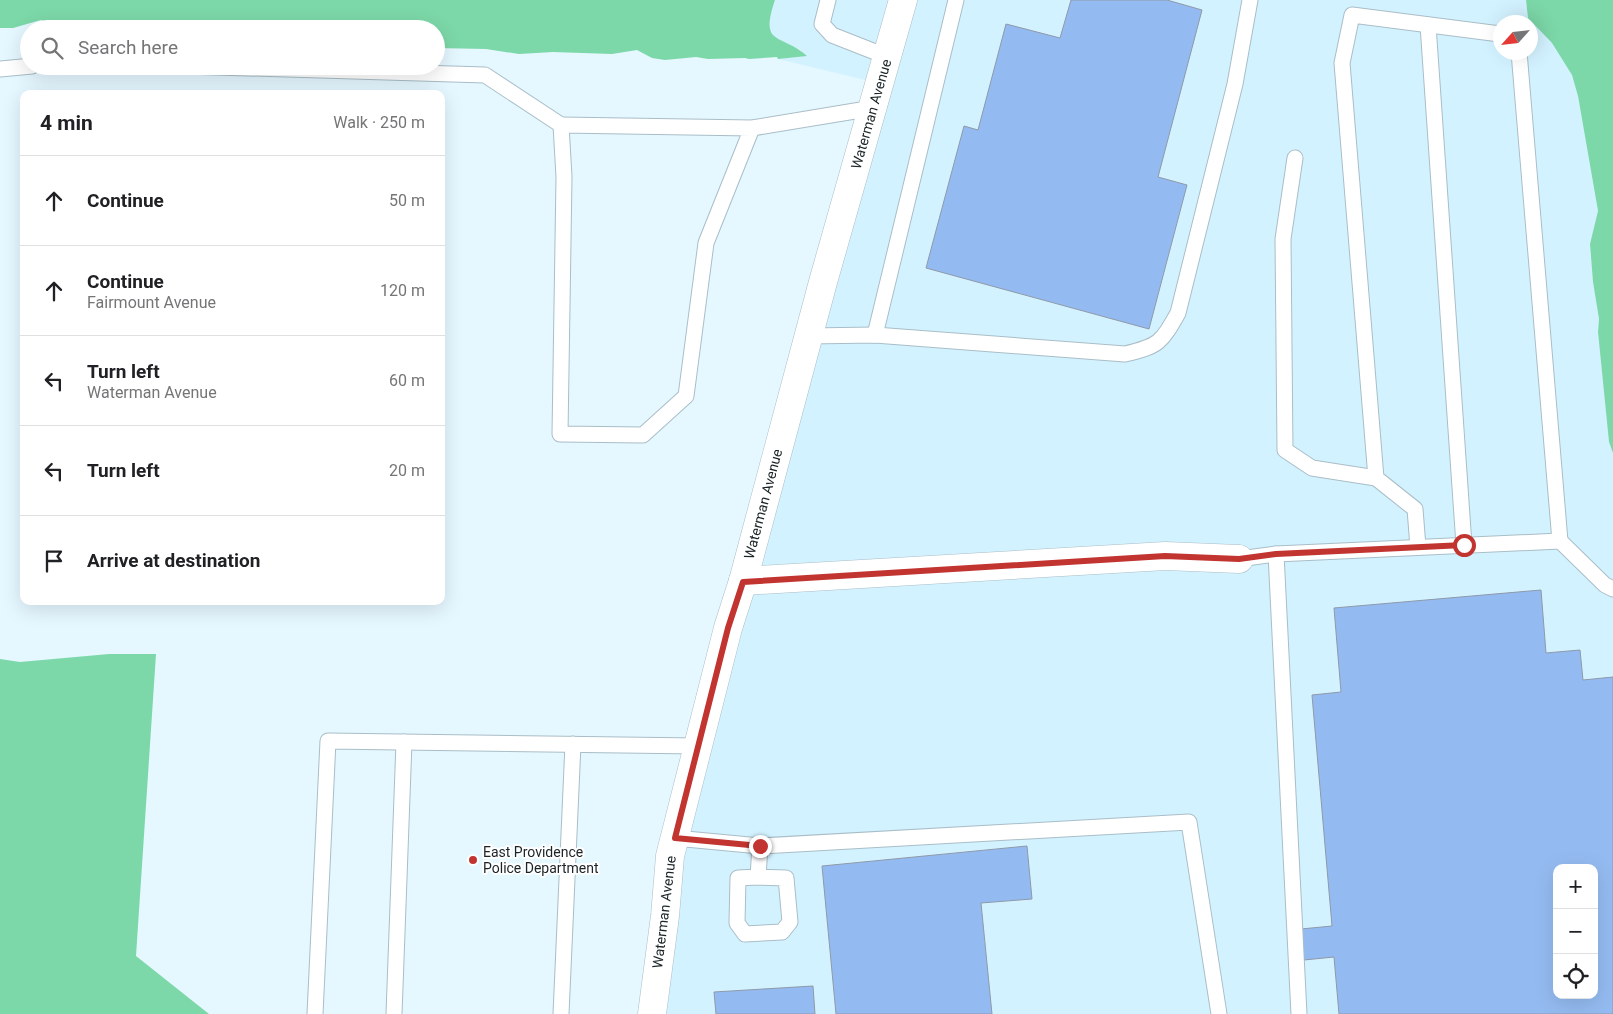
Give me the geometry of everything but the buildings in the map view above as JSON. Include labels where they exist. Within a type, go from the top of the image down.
[{"type":"main road","name":"Waterman Avenue","points":[[652,1014],[665,916],[670,856],[728,628],[743,582],[808,336],[903,0]]},
{"type":"main road","points":[[743,582],[1165,556],[1239,559]]},
{"type":"lane","points":[[828,0],[822,24],[832,36],[888,57]]},
{"type":"lane","points":[[875,335],[956,0]]},
{"type":"lane","points":[[808,336],[875,335],[1125,354],[1149,348],[1165,336],[1178,313],[1235,84],[1250,0]]},
{"type":"lane","points":[[1376,478],[1342,63],[1352,15],[1493,33]]},
{"type":"lane","points":[[1428,25],[1464,545]]},
{"type":"lane","points":[[1519,60],[1560,540],[1605,585],[1613,588]]},
{"type":"lane","points":[[0,69],[20,67]]},
{"type":"lane","points":[[445,74],[485,75],[561,125],[752,128],[873,108]]},
{"type":"lane","points":[[561,125],[564,176],[560,434],[643,435],[686,396],[706,243],[752,128]]},
{"type":"lane","points":[[1294,158],[1282,239],[1285,450],[1312,468],[1376,478],[1415,509],[1418,547]]},
{"type":"lane","points":[[1239,559],[1276,554],[1560,540]]},
{"type":"lane","points":[[1276,554],[1298,1014]]},
{"type":"lane","points":[[315,1014],[328,741],[698,746]]},
{"type":"lane","points":[[394,1014],[404,742]]},
{"type":"lane","points":[[561,1014],[573,744]]},
{"type":"lane","points":[[675,838],[760,846],[1189,822],[1219,1014]]},
{"type":"lane","points":[[758,876],[760,846]]},
{"type":"lane","points":[[758,876],[786,878],[790,922],[782,932],[745,934],[737,923],[738,878],[758,876]]},
{"type":"shaded area","points":[[775,0],[1526,0],[1528,15],[1493,15],[1493,60],[1538,60],[1538,28],[1552,43],[1572,75],[1578,96],[1598,212],[1590,244],[1593,282],[1599,319],[1598,332],[1609,442],[1613,453],[1613,1014],[656,1014],[698,735],[882,84],[778,59],[806,56],[800,50],[775,38],[770,29],[769,18]]},
{"type":"green space","points":[[0,0],[775,0],[771,15],[771,32],[775,37],[807,56],[778,59],[777,57],[708,59],[696,57],[665,60],[652,58],[637,50],[612,54],[553,52],[519,54],[486,49],[445,48],[445,20],[20,20],[20,26],[0,28]]},
{"type":"green space","points":[[1526,0],[1613,0],[1613,453],[1609,442],[1598,332],[1599,319],[1593,282],[1590,244],[1598,211],[1578,96],[1572,75],[1552,43],[1538,28],[1538,15],[1528,15]]},
{"type":"green space","points":[[109,654],[156,654],[136,956],[209,1014],[0,1014],[0,659],[20,662]]},
{"type":"place","name":"East Providence Police Department","points":[[473,860]]},
{"type":"route","points":[[760,846],[675,838],[728,628],[743,582],[1165,556],[1239,559],[1276,554],[1464,545]]}]
